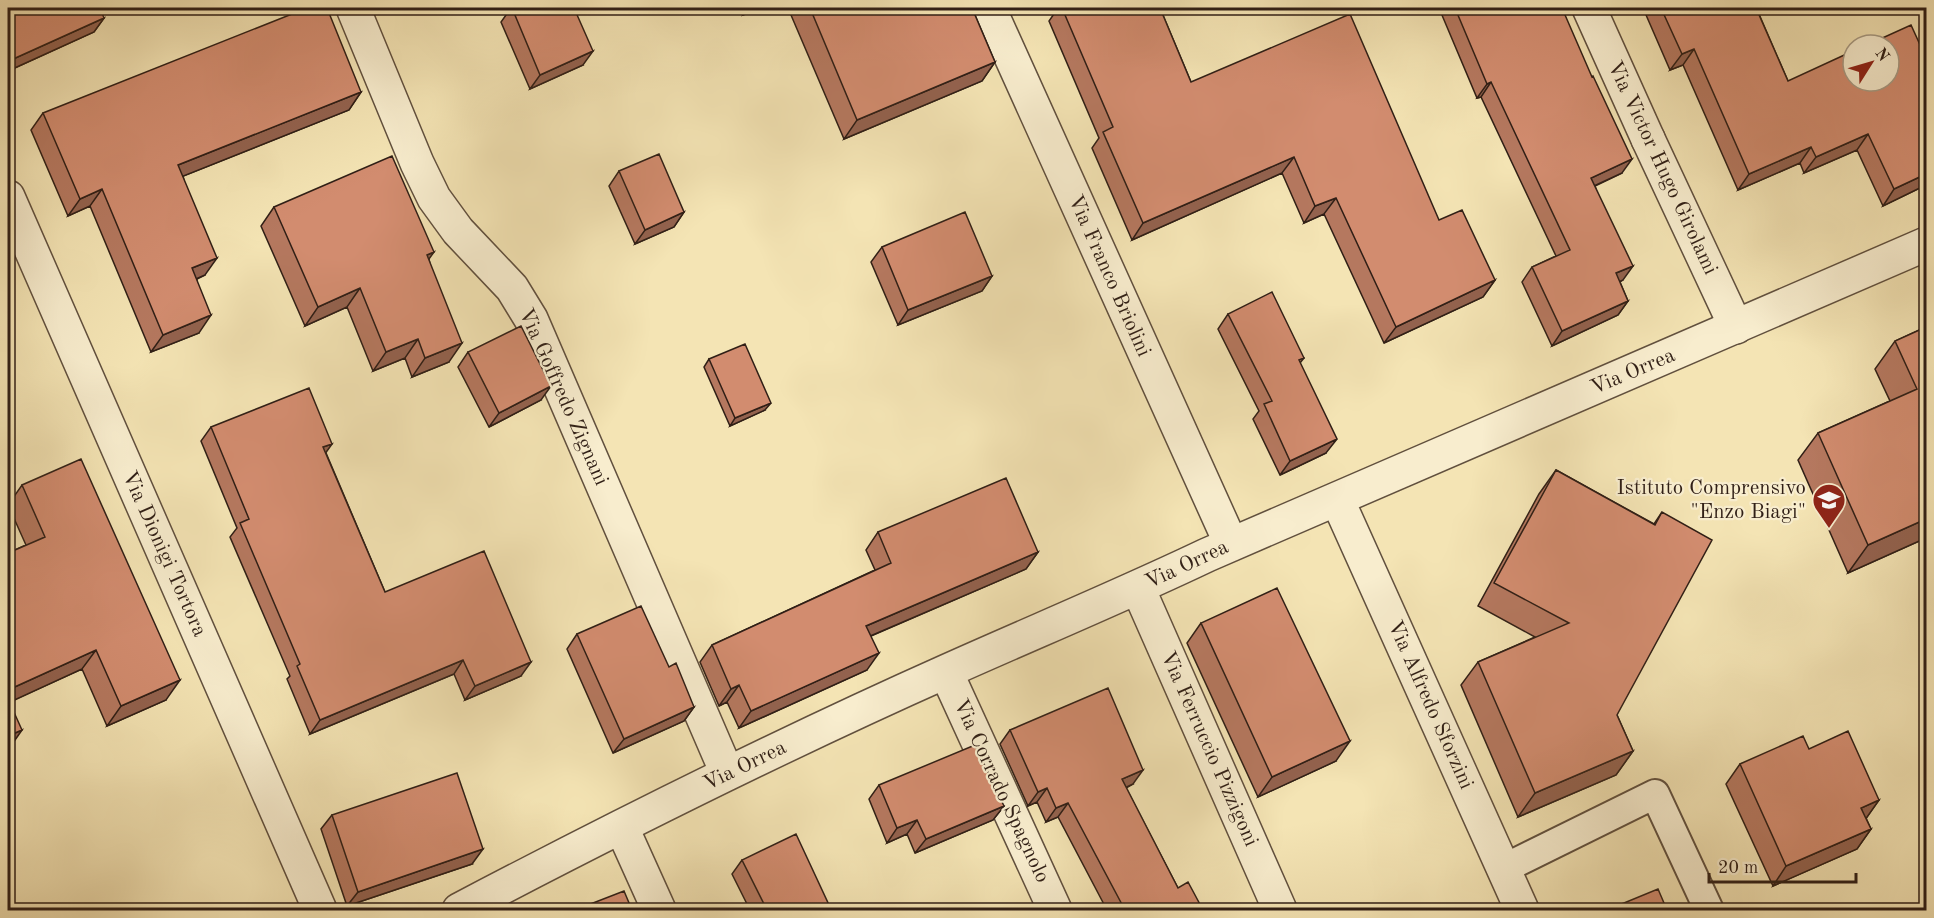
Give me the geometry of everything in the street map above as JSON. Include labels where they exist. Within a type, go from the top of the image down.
[{"type":"street","name":"Via Goffredo Zignani","points":[[353,8],[417,163],[434,198],[458,231],[500,273],[531,319],[727,773]]},
{"type":"street","name":"Via Franco Briolini","points":[[989,8],[1231,544]]},
{"type":"street","name":"Via Victor Hugo Girolami","points":[[1589,8],[1736,327]]},
{"type":"street","name":"Via Dionigi Tortora","points":[[8,196],[320,910]]},
{"type":"street","name":"Via Orrea","points":[[459,910],[727,773],[946,672],[1138,588],[1231,544],[1926,244]]},
{"type":"street","name":"Via Alfredo Sforzini","points":[[1337,499],[1522,910]]},
{"type":"street","name":"Via Ferruccio Pizzigoni","points":[[1138,588],[1280,910]]},
{"type":"street","name":"Via Corrado Spagnolo","points":[[946,672],[1055,910]]},
{"type":"street","points":[[622,828],[659,910]]},
{"type":"lane","points":[[1503,868],[1655,794],[1708,910]]},
{"type":"building","points":[[8,8],[100,8],[104,18],[11,60],[8,51]]},
{"type":"building","points":[[307,8],[327,8],[361,92],[178,165],[217,258],[192,268],[211,315],[163,335],[102,189],[80,199],[43,113]]},
{"type":"building","points":[[512,8],[574,8],[593,51],[540,75]]},
{"type":"building","points":[[810,8],[972,8],[995,62],[857,120]]},
{"type":"building","points":[[1062,8],[1160,8],[1191,82],[1350,14],[1439,220],[1462,210],[1495,280],[1396,327],[1336,198],[1315,206],[1294,157],[1143,223],[1103,132],[1113,127]]},
{"type":"building","points":[[1455,8],[1562,8],[1592,77],[1632,159],[1591,178],[1633,266],[1616,273],[1628,301],[1562,331],[1532,267],[1570,250],[1491,82],[1487,84]]},
{"type":"building","points":[[1661,8],[1756,8],[1788,81],[1841,57],[1841,93],[1901,93],[1901,33],[1893,33],[1911,25],[1926,58],[1926,174],[1894,189],[1868,134],[1816,157],[1811,147],[1749,174],[1694,49],[1682,54]]},
{"type":"building","points":[[659,154],[684,212],[645,230],[619,171]]},
{"type":"building","points":[[392,156],[434,252],[427,255],[462,343],[425,358],[418,339],[386,352],[360,288],[318,307],[274,207]]},
{"type":"building","points":[[965,212],[992,276],[908,310],[882,247]]},
{"type":"building","points":[[1272,292],[1304,358],[1299,360],[1337,439],[1290,461],[1264,404],[1272,401],[1228,314]]},
{"type":"building","points":[[521,326],[551,386],[499,413],[468,352]]},
{"type":"building","points":[[1926,327],[1926,519],[1868,545],[1818,433],[1917,389],[1895,341]]},
{"type":"building","points":[[745,344],[771,403],[735,418],[709,359]]},
{"type":"building","points":[[309,388],[332,444],[323,447],[385,592],[484,551],[531,662],[475,686],[463,660],[320,720],[297,666],[300,664],[240,523],[249,519],[211,427]]},
{"type":"building","points":[[81,459],[180,680],[121,706],[96,650],[8,690],[8,553],[45,537],[22,485]]},
{"type":"building","points":[[1556,470],[1655,525],[1662,512],[1712,540],[1617,715],[1633,751],[1535,793],[1478,662],[1569,623],[1494,583]]},
{"type":"building","points":[[1006,478],[1038,552],[866,626],[879,653],[751,711],[739,685],[731,689],[712,645],[891,563],[878,532]]},
{"type":"building","points":[[1277,588],[1350,741],[1272,777],[1201,623]]},
{"type":"building","points":[[641,606],[669,667],[676,663],[694,707],[624,739],[577,634]]},
{"type":"building","points":[[1108,688],[1143,770],[1122,779],[1178,888],[1188,882],[1203,910],[1125,910],[1068,803],[1056,808],[1047,788],[1038,792],[1010,730]]},
{"type":"building","points":[[8,699],[22,730],[8,736]]},
{"type":"building","points":[[1848,731],[1879,800],[1861,808],[1871,829],[1786,866],[1740,764],[1803,736],[1809,749]]},
{"type":"building","points":[[975,745],[1004,806],[926,839],[917,820],[897,828],[879,785]]},
{"type":"building","points":[[457,773],[483,849],[358,892],[332,815]]},
{"type":"building","points":[[796,834],[829,905],[818,910],[767,910],[742,860]]},
{"type":"building","points":[[1658,889],[1667,910],[1607,910]]},
{"type":"building","points":[[624,891],[632,910],[575,910]]},
{"type":"place","name":"Istituto Comprensivo \"Enzo Biagi\"","points":[[1829,529]]}]
